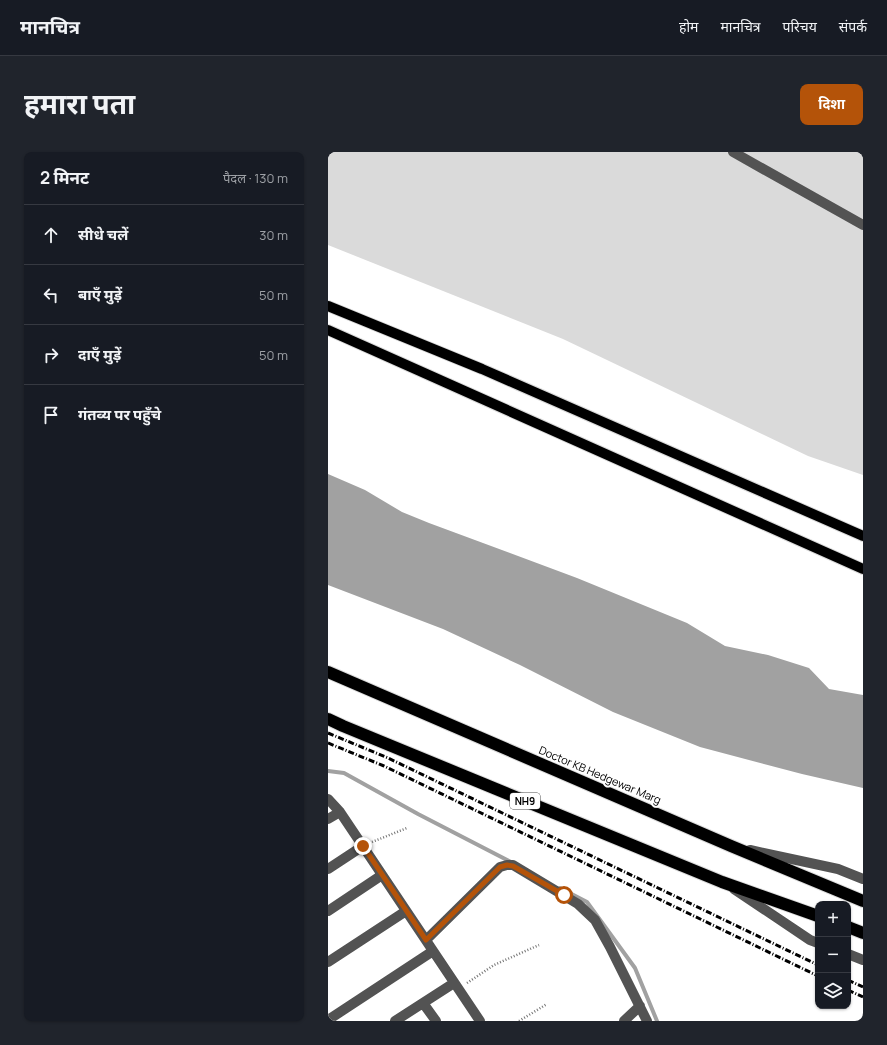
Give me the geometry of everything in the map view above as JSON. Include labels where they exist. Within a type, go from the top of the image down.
[{"type":"highway","name":"Doctor KB Hedgewar Marg","points":[[328,672],[731,846],[863,901]]},
{"type":"highway","name":"NH9","points":[[328,719],[722,882],[815,915]]},
{"type":"highway","points":[[851,929],[863,933]]},
{"type":"main road","points":[[328,306],[482,369],[863,536]]},
{"type":"main road","points":[[328,330],[863,569]]},
{"type":"street","points":[[733,152],[863,225]]},
{"type":"street","points":[[328,799],[340,812],[426,940],[456,986],[475,1019]]},
{"type":"street","points":[[328,819],[340,812]]},
{"type":"street","points":[[328,869],[363,846]]},
{"type":"street","points":[[731,846],[838,869],[863,879]]},
{"type":"street","points":[[426,940],[500,867],[507,865],[513,866],[578,904],[595,920],[610,946],[647,1021]]},
{"type":"street","points":[[328,911],[382,875]]},
{"type":"street","points":[[722,882],[815,942]]},
{"type":"street","points":[[328,962],[406,911]]},
{"type":"street","points":[[328,1020],[341,1017],[433,951]]},
{"type":"street","points":[[851,955],[863,960]]},
{"type":"street","points":[[395,1021],[423,1003],[456,986]]},
{"type":"street","points":[[423,1003],[436,1021]]},
{"type":"street","points":[[624,1021],[640,1006]]},
{"type":"path","points":[[363,846],[407,828]]},
{"type":"path","points":[[456,986],[494,965],[539,945]]},
{"type":"path","points":[[519,1021],[547,1004]]},
{"type":"shaded area","points":[[328,152],[863,152],[863,475],[808,456],[563,339],[328,245]]},
{"type":"shaded area","points":[[328,474],[365,490],[402,512],[577,578],[687,623],[725,646],[768,655],[809,668],[829,689],[863,695],[863,788],[802,774],[700,747],[613,712],[520,665],[443,629],[328,585]]},
{"type":"waterway","points":[[328,771],[344,773],[418,814],[511,862]]},
{"type":"waterway","points":[[560,888],[587,902],[635,968],[657,1021]]},
{"type":"railway","points":[[328,733],[388,758],[815,964]]},
{"type":"railway","points":[[328,743],[384,766],[815,975]]},
{"type":"railway","points":[[851,981],[863,987]]},
{"type":"railway","points":[[851,991],[863,997]]},
{"type":"route","points":[[363,846],[426,940],[500,867],[507,865],[520,869],[564,895]]}]
